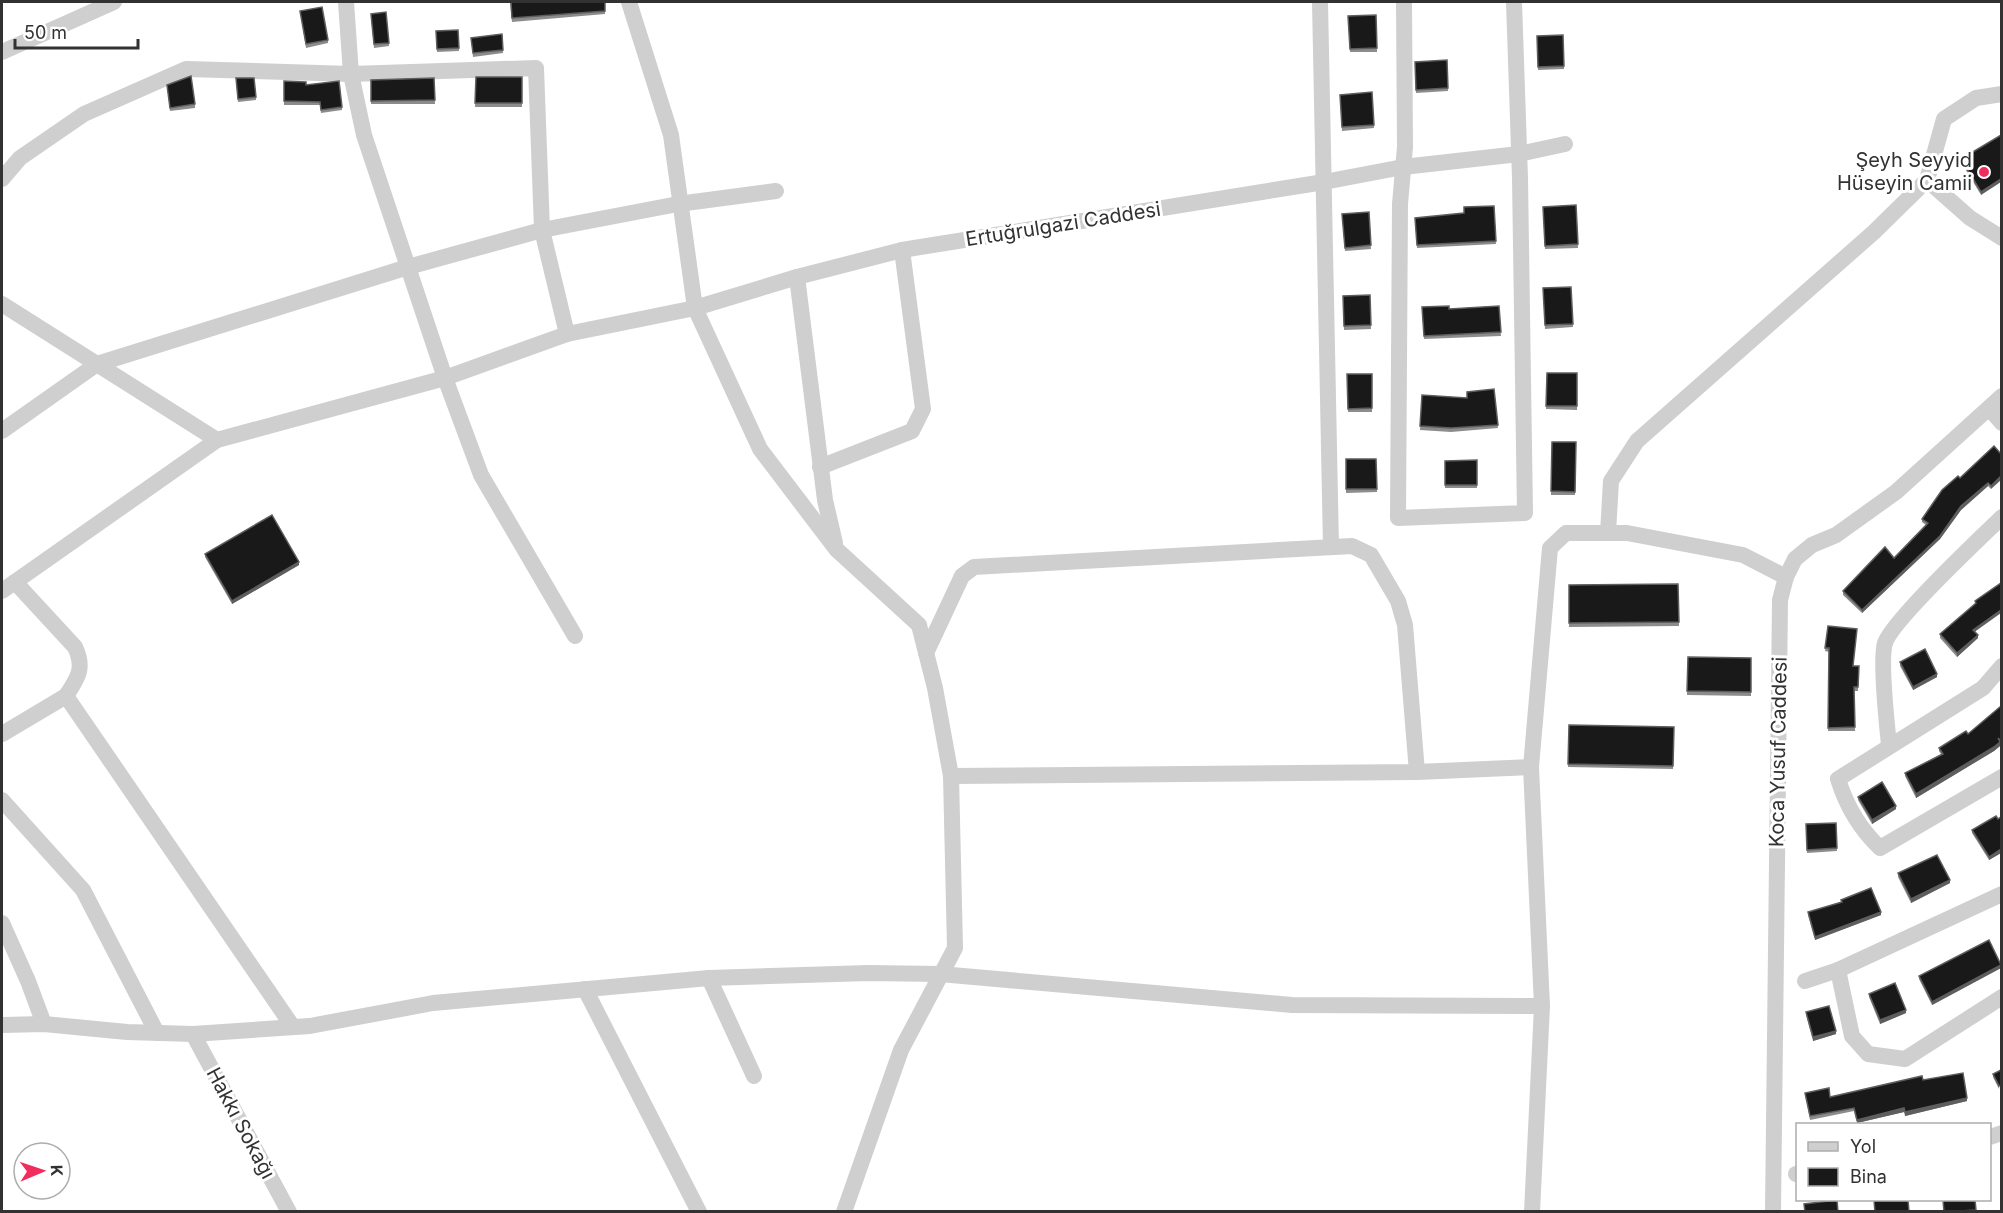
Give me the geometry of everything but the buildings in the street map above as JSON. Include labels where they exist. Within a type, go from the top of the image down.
[{"type":"street","points":[[2,52],[114,2]]},
{"type":"street","points":[[346,2],[351,74],[364,135],[445,378],[481,475],[575,636]]},
{"type":"street","points":[[630,2],[671,135],[678,204],[695,308],[760,449],[836,549],[919,625],[951,776],[955,948],[901,1050],[844,1212]]},
{"type":"street","points":[[1320,2],[1331,547]]},
{"type":"street","points":[[1404,2],[1398,518],[1525,513],[1514,2]]},
{"type":"street","points":[[2,179],[20,158],[84,114],[186,69],[351,74],[536,68],[542,230],[567,334]]},
{"type":"street","points":[[1608,533],[1611,481],[1637,441],[1874,232],[1928,180],[1944,119],[1976,98],[2001,94]]},
{"type":"street","name":"Ertuğrulgazi Caddesi","points":[[8,586],[217,440],[445,378],[567,334],[695,308],[797,277],[902,250],[1324,183],[1403,166],[1519,154],[1565,144]]},
{"type":"street","points":[[1928,180],[1970,218],[2001,238]]},
{"type":"street","points":[[2,431],[97,364],[408,267],[542,230],[678,204],[776,191]]},
{"type":"street","points":[[820,467],[912,431],[923,409],[902,250]]},
{"type":"street","points":[[797,277],[820,467],[836,549]]},
{"type":"street","points":[[2,304],[217,440]]},
{"type":"street","name":"Koca Yusuf Caddesi","points":[[1773,1212],[1780,600],[1786,577],[1795,559],[1812,545],[1836,535],[1896,492],[2001,396]]},
{"type":"street","points":[[1989,408],[2001,423]]},
{"type":"street","points":[[1889,745],[1886,717],[1885,643],[1900,621],[2001,517]]},
{"type":"street","points":[[1532,1212],[1542,1006],[1531,767],[1550,548],[1566,533],[1627,533],[1743,555],[1786,577]]},
{"type":"street","points":[[926,653],[962,576],[974,567],[1352,546],[1371,555],[1398,601],[1405,624],[1418,772]]},
{"type":"street","points":[[2,734],[66,696],[81,671],[80,658],[75,647],[8,586]]},
{"type":"street","points":[[2001,666],[1983,688],[1838,779],[1844,798],[1867,835],[1880,848],[2001,777]]},
{"type":"street","points":[[66,696],[293,1027]]},
{"type":"street","points":[[951,776],[1418,772],[1531,767]]},
{"type":"street","points":[[2,800],[83,890],[157,1033]]},
{"type":"street","points":[[1805,981],[1838,970],[2001,894]]},
{"type":"street","points":[[2,923],[44,1024]]},
{"type":"street","points":[[1838,970],[1852,1036],[1868,1054],[1905,1059],[2001,997]]},
{"type":"street","points":[[2,1025],[44,1024],[193,1034],[293,1027],[433,1003],[585,989],[709,978],[869,973],[940,974],[1293,1005],[1542,1006]]},
{"type":"street","points":[[709,978],[754,1076]]},
{"type":"street","points":[[585,989],[699,1212]]},
{"type":"street","name":"Hakkı Sokağı","points":[[193,1034],[289,1212]]},
{"type":"place","name":"Şeyh Seyyid Hüseyin Camii","points":[[1984,172]]}]
